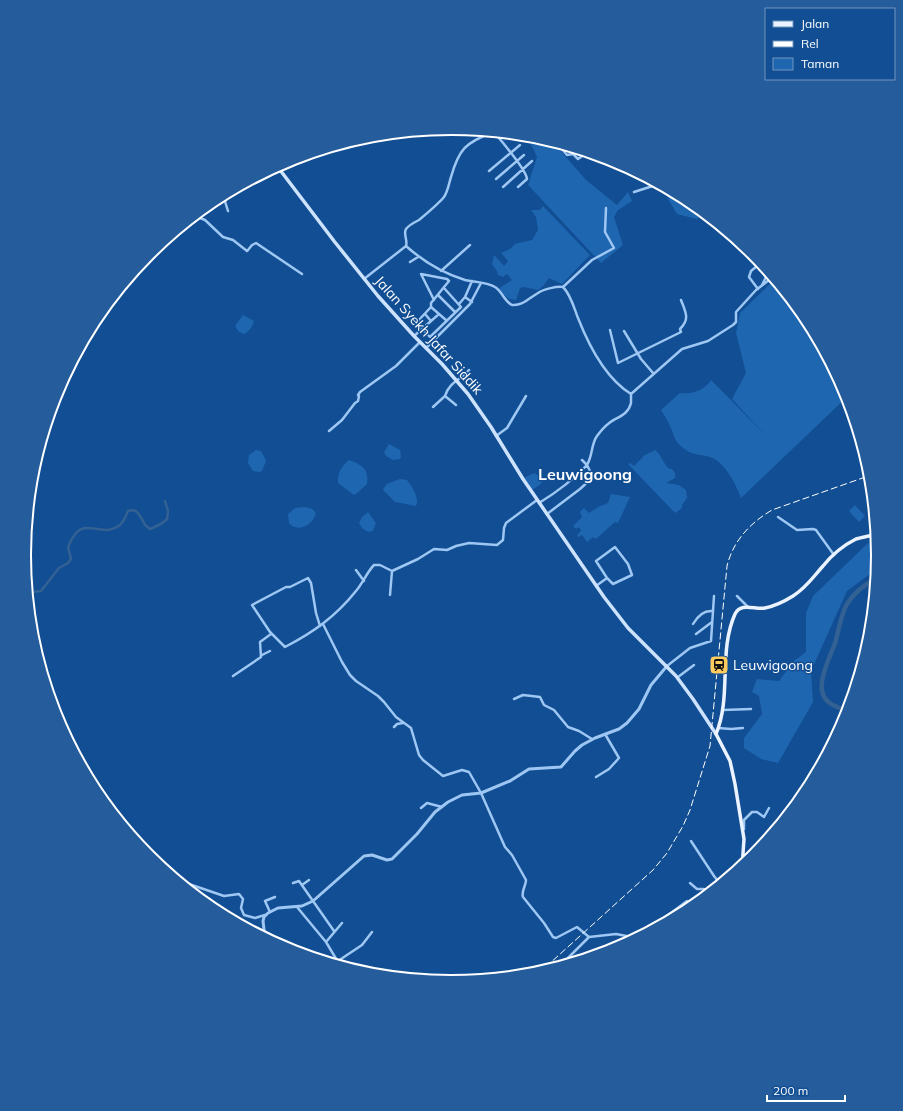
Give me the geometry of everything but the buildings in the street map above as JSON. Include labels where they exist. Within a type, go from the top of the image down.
[{"type":"main road","name":"Jalan Syekh Jafar Siddik","points":[[281,171],[381,300],[456,380],[474,402],[538,502],[596,586],[620,618],[678,677],[716,734]]},
{"type":"main road","points":[[743,859],[744,839],[731,766],[716,734],[724,710],[730,628],[738,611],[748,607],[761,609],[768,608],[790,598],[809,584],[822,566],[834,555],[856,539],[871,535]]},
{"type":"street","points":[[364,279],[406,246],[406,229],[421,218],[444,196],[449,185],[456,160],[470,143],[484,137]]},
{"type":"street","points":[[498,138],[523,169],[527,179],[518,187]]},
{"type":"street","points":[[489,171],[520,145]]},
{"type":"street","points":[[563,150],[567,155],[573,154],[579,159],[583,156]]},
{"type":"street","points":[[496,179],[524,155]]},
{"type":"street","points":[[503,187],[532,161]]},
{"type":"street","points":[[634,192],[653,186]]},
{"type":"street","points":[[225,201],[228,211]]},
{"type":"street","points":[[406,246],[418,257],[441,271],[496,288],[510,304],[514,306],[526,302],[539,292],[564,287],[592,260],[614,248],[605,232],[606,208]]},
{"type":"street","points":[[201,218],[205,220],[223,237],[233,240],[247,251],[256,243],[302,274]]},
{"type":"street","points":[[441,271],[470,245]]},
{"type":"street","points":[[410,262],[418,257]]},
{"type":"street","points":[[757,266],[751,271],[749,277],[758,289]]},
{"type":"street","points":[[417,322],[431,307],[431,303],[434,300],[449,282],[448,279],[421,274],[434,300]]},
{"type":"street","points":[[762,286],[762,283],[766,278],[764,274]]},
{"type":"street","points":[[392,571],[418,559],[434,549],[447,550],[469,543],[497,545],[503,540],[506,523],[569,483],[587,465],[592,456],[594,441],[608,424],[625,413],[631,403],[631,394],[682,349],[708,341],[733,325],[736,322],[736,312],[758,289],[769,280]]},
{"type":"street","points":[[459,304],[465,297],[472,281]]},
{"type":"street","points":[[426,348],[472,302],[481,283]]},
{"type":"street","points":[[564,287],[596,355],[619,385],[631,394]]},
{"type":"street","points":[[411,317],[430,337],[461,307],[444,288]]},
{"type":"street","points":[[438,295],[455,312]]},
{"type":"street","points":[[465,297],[472,302]]},
{"type":"street","points":[[610,330],[618,363],[681,332],[680,330],[686,323],[686,316],[681,300]]},
{"type":"street","points":[[431,307],[446,320]]},
{"type":"street","points":[[425,314],[431,321]]},
{"type":"street","points":[[414,336],[423,330],[439,314]]},
{"type":"street","points":[[624,332],[638,354],[653,373]]},
{"type":"street","points":[[329,431],[342,420],[358,401],[358,395],[360,392],[394,368],[420,342]]},
{"type":"street","points":[[433,407],[445,396],[449,386],[465,375],[469,370]]},
{"type":"street","points":[[445,396],[456,405]]},
{"type":"street","points":[[496,436],[507,428],[526,396]]},
{"type":"street","points":[[547,514],[591,479],[592,475],[587,465],[582,460]]},
{"type":"street","points":[[778,517],[797,530],[816,530],[834,555]]},
{"type":"street","points":[[615,547],[628,564],[632,575],[613,584],[607,578],[596,561],[615,547]]},
{"type":"street","points":[[392,571],[383,566],[376,565],[371,568],[364,581],[336,614],[322,625],[285,647],[271,634],[252,605],[307,578],[310,579],[316,613],[322,625],[350,675],[378,696],[396,717],[410,727],[413,731],[417,752],[423,760],[443,776],[462,770],[468,771],[481,793],[505,847],[512,855],[526,880],[526,885],[522,894],[523,897],[544,923],[550,935],[555,938],[577,927],[589,937]]},
{"type":"street","points":[[356,570],[364,581]]},
{"type":"street","points":[[390,595],[392,571]]},
{"type":"street","points":[[596,586],[607,578]]},
{"type":"street","points":[[190,884],[224,896],[239,894],[243,899],[241,908],[244,915],[255,918],[266,915],[278,908],[297,907],[313,901],[364,856],[372,855],[387,860],[392,859],[414,838],[430,818],[442,807],[462,795],[481,793],[510,781],[529,769],[561,767],[578,748],[592,739],[619,729],[631,719],[639,709],[651,685],[667,666],[690,648],[711,641],[714,596]]},
{"type":"street","points":[[737,596],[748,607]]},
{"type":"street","points":[[693,624],[704,612],[713,612]]},
{"type":"street","points":[[696,634],[712,622]]},
{"type":"street","points":[[262,655],[261,641],[271,634]]},
{"type":"street","points":[[233,676],[270,651]]},
{"type":"street","points":[[678,677],[694,665]]},
{"type":"street","points":[[514,699],[523,695],[540,697],[543,704],[554,710],[566,726],[579,731],[592,739]]},
{"type":"street","points":[[724,710],[751,709]]},
{"type":"street","points":[[394,728],[397,724],[403,723]]},
{"type":"street","points":[[718,728],[743,728]]},
{"type":"street","points":[[596,777],[609,768],[619,758],[605,734]]},
{"type":"street","points":[[421,808],[427,803],[442,807]]},
{"type":"street","points":[[744,839],[744,820],[752,812],[764,817],[769,808]]},
{"type":"street","points":[[691,841],[718,881]]},
{"type":"street","points":[[294,883],[298,880],[334,931]]},
{"type":"street","points":[[302,885],[309,880]]},
{"type":"street","points":[[690,883],[697,889],[706,890]]},
{"type":"street","points":[[270,912],[265,901],[275,897]]},
{"type":"street","points":[[665,918],[687,901]]},
{"type":"street","points":[[297,907],[326,942],[338,960]]},
{"type":"street","points":[[264,932],[263,921],[266,915]]},
{"type":"street","points":[[326,942],[342,923]]},
{"type":"street","points":[[338,961],[362,945],[372,932]]},
{"type":"street","points":[[564,961],[589,937],[616,934],[630,936]]},
{"type":"green space","points":[[534,143],[559,149],[586,180],[617,205],[628,192],[632,201],[618,210],[614,217],[623,245],[601,263],[528,185],[537,157],[531,144]]},
{"type":"green space","points":[[669,195],[700,217],[697,219],[677,214],[668,199]]},
{"type":"green space","points":[[543,206],[590,255],[562,284],[549,278],[538,290],[524,287],[520,288],[516,300],[509,299],[498,289],[512,280],[507,274],[503,277],[498,275],[492,264],[494,255],[504,266],[508,261],[501,253],[510,249],[515,244],[532,240],[538,230],[536,217],[531,210],[540,210]]},
{"type":"green space","points":[[772,283],[816,345],[842,401],[741,498],[733,480],[720,463],[710,457],[688,452],[679,445],[661,410],[680,393],[697,391],[705,387],[711,380],[766,436],[732,399],[746,373],[736,333],[740,313]]},
{"type":"green space","points":[[243,315],[254,321],[248,332],[244,334],[239,332],[235,326]]},
{"type":"green space","points":[[389,444],[400,450],[400,459],[393,460],[386,456],[384,452]]},
{"type":"green space","points":[[256,450],[261,451],[266,461],[262,471],[260,472],[253,471],[248,463],[249,455]]},
{"type":"green space","points":[[655,450],[668,468],[672,469],[675,473],[675,478],[666,483],[679,485],[686,490],[687,498],[682,505],[682,508],[675,513],[628,464],[630,463],[634,466],[643,456]]},
{"type":"green space","points":[[349,460],[364,468],[367,474],[367,484],[354,495],[338,483],[340,470]]},
{"type":"green space","points":[[534,473],[543,478],[541,484],[532,490],[524,478]]},
{"type":"green space","points":[[400,479],[407,480],[413,489],[417,500],[416,506],[395,502],[384,491],[383,489],[387,484]]},
{"type":"green space","points":[[611,494],[630,497],[618,523],[615,522],[596,539],[593,537],[587,542],[582,535],[578,537],[577,535],[581,531],[579,527],[576,529],[573,526],[582,517],[580,512],[584,508],[589,513],[608,503]]},
{"type":"green space","points":[[855,505],[865,516],[859,522],[849,511]]},
{"type":"green space","points":[[295,508],[311,508],[316,513],[315,517],[307,526],[300,528],[292,526],[289,523],[288,514]]},
{"type":"green space","points":[[368,512],[376,523],[373,531],[368,532],[362,528],[359,523],[362,517]]},
{"type":"green space","points":[[868,543],[872,547],[871,573],[847,591],[811,671],[813,702],[778,763],[761,759],[744,748],[744,738],[762,714],[759,696],[752,692],[757,679],[779,681],[794,661],[806,652],[806,613],[813,596]]},
{"type":"waterway","points":[[33,592],[41,591],[59,568],[68,563],[71,559],[68,547],[79,530],[85,528],[105,530],[112,529],[120,525],[128,511],[131,510],[136,511],[150,529],[161,524],[167,519],[168,511],[165,501]]},
{"type":"waterway","points":[[843,709],[835,706],[827,700],[823,693],[823,675],[847,604],[860,589],[871,581]]},
{"type":"railway","points":[[548,965],[653,870],[667,853],[683,826],[690,810],[710,746],[727,566],[733,549],[738,541],[750,527],[772,510],[865,477]]},
{"type":"place","name":"Leuwigoong","points":[[719,665]]},
{"type":"district","name":"Leuwigoong","points":[[585,474]]}]
